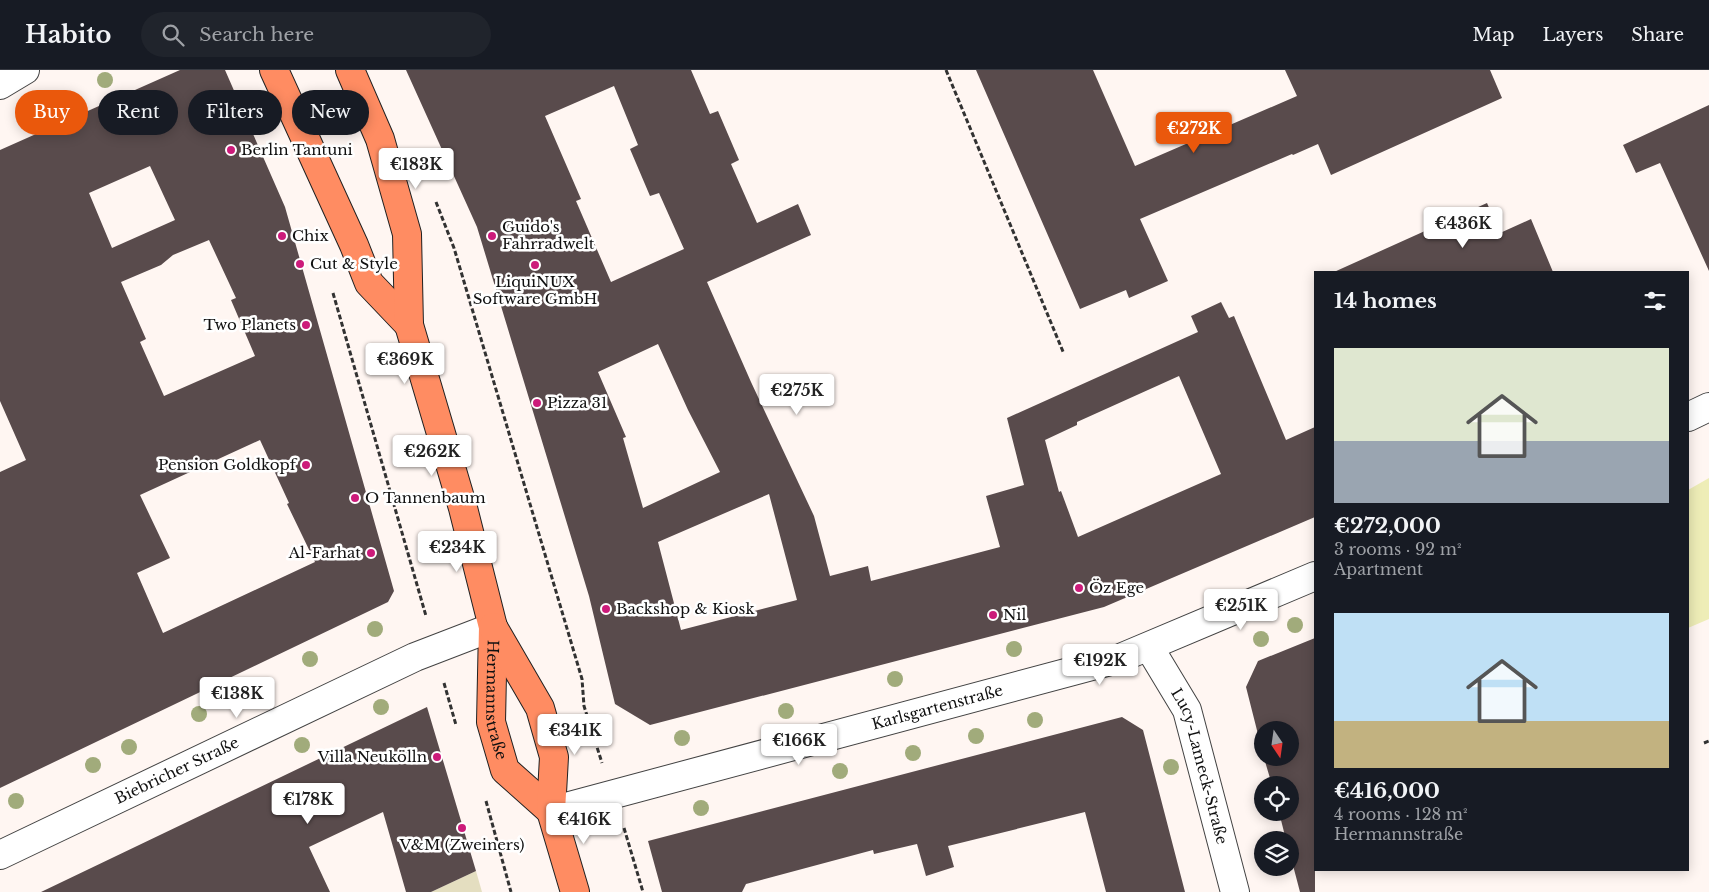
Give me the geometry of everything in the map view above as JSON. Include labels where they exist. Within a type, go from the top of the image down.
[{"type":"main road","name":"Hermannstraße","points":[[274,70],[354,245],[369,283],[409,325]]},
{"type":"main road","name":"Hermannstraße","points":[[350,70],[380,139],[407,234],[409,325],[463,508],[492,627],[491,722],[505,770],[551,811]]},
{"type":"main road","name":"Hermannstraße","points":[[492,627],[540,708],[554,757],[551,811],[575,892]]},
{"type":"street","points":[[0,85],[25,70]]},
{"type":"street","points":[[1689,417],[1709,407]]},
{"type":"street","name":"Karlsgartenstraße","points":[[551,811],[1094,666],[1149,647],[1314,576]]},
{"type":"street","name":"Biebricher Straße","points":[[0,855],[415,657],[492,627]]},
{"type":"street","name":"Lucy-Lameck-Straße","points":[[1149,647],[1187,710],[1235,892]]},
{"type":"path","points":[[946,70],[1064,354]]},
{"type":"path","points":[[435,199],[454,248],[534,514],[582,679],[584,706],[595,745]]},
{"type":"path","points":[[331,285],[420,596]]},
{"type":"path","points":[[443,679],[454,723],[459,728]]},
{"type":"path","points":[[1704,743],[1709,741]]},
{"type":"path","points":[[485,797],[511,892]]},
{"type":"path","points":[[624,828],[643,892]]},
{"type":"green space","points":[[1709,478],[1709,619],[1689,628],[1689,489]]},
{"type":"shaded area","points":[[476,871],[482,892],[431,892]]},
{"type":"building","points":[[180,70],[225,70],[234,90],[188,90],[188,135],[253,135],[285,207],[394,591],[388,602],[0,788],[0,472],[26,460],[0,401],[0,150],[34,135],[88,135],[88,111],[98,106],[98,135],[178,135],[178,90],[135,90]],"holes":[[[150,166],[175,220],[112,248],[89,193]],[[209,240],[236,298],[231,300],[255,356],[164,396],[140,342],[146,339],[121,282],[161,265],[173,255]],[[260,440],[289,503],[287,504],[315,562],[163,633],[137,573],[170,558],[140,495]]]},
{"type":"building","points":[[406,70],[691,70],[710,114],[718,111],[739,160],[731,164],[757,223],[798,204],[811,235],[707,282],[751,382],[814,516],[830,576],[868,566],[871,581],[1000,547],[986,496],[1024,485],[1007,418],[1198,332],[1191,316],[1221,302],[1229,318],[1234,316],[1286,440],[1314,427],[1314,517],[1104,607],[650,725],[615,704],[589,596],[477,227]],"holes":[[[614,86],[638,145],[630,149],[650,196],[659,193],[684,249],[611,282],[576,201],[581,199],[545,116]],[[658,344],[688,410],[720,472],[643,508],[623,438],[626,437],[598,372]],[[1179,376],[1221,474],[1078,537],[1061,491],[1059,492],[1045,440],[1077,425],[1077,422]],[[769,494],[797,600],[681,630],[658,542]]]},
{"type":"building","points":[[976,70],[1093,70],[1135,166],[1297,96],[1285,70],[1490,70],[1502,98],[1331,175],[1318,144],[1140,219],[1168,281],[1129,298],[1126,290],[1080,309]]},
{"type":"building","points":[[1709,105],[1709,271],[1660,163],[1636,173],[1623,145]]},
{"type":"building","points":[[1487,203],[1500,233],[1531,219],[1553,271],[1336,271]]},
{"type":"building","points":[[1314,638],[1315,892],[1300,892],[1296,876],[1299,876],[1299,831],[1284,831],[1281,821],[1299,821],[1299,776],[1269,776],[1266,766],[1299,766],[1299,721],[1255,721],[1246,687],[1258,661]]},
{"type":"building","points":[[427,707],[476,871],[431,892],[406,892],[383,812],[309,847],[330,892],[41,892]]},
{"type":"building","points":[[1122,717],[1143,730],[1185,892],[1106,892],[1085,812],[948,846],[954,867],[926,876],[917,844],[874,854],[873,850],[746,884],[742,892],[662,892],[648,841]]},
{"type":"place","name":"Berlin Tantuni","points":[[231,150]]},
{"type":"place","name":"Chix","points":[[282,236]]},
{"type":"place","name":"Guido's Fahrradwelt","points":[[492,236]]},
{"type":"place","name":"Cut & Style","points":[[300,264]]},
{"type":"place","name":"LiquiNUX Software GmbH","points":[[535,265]]},
{"type":"place","name":"Two Planets","points":[[306,325]]},
{"type":"place","name":"Pizza 31","points":[[537,403]]},
{"type":"place","name":"Pension Goldkopf","points":[[306,465]]},
{"type":"place","name":"O Tannenbaum","points":[[355,498]]},
{"type":"place","name":"Al-Farhat","points":[[371,553]]},
{"type":"place","name":"Öz Ege","points":[[1079,588]]},
{"type":"place","name":"Backshop & Kiosk","points":[[606,609]]},
{"type":"place","name":"Nil","points":[[993,615]]},
{"type":"place","name":"Villa Neukölln","points":[[437,757]]},
{"type":"place","name":"V&M (Zweiners)","points":[[462,828]]}]
